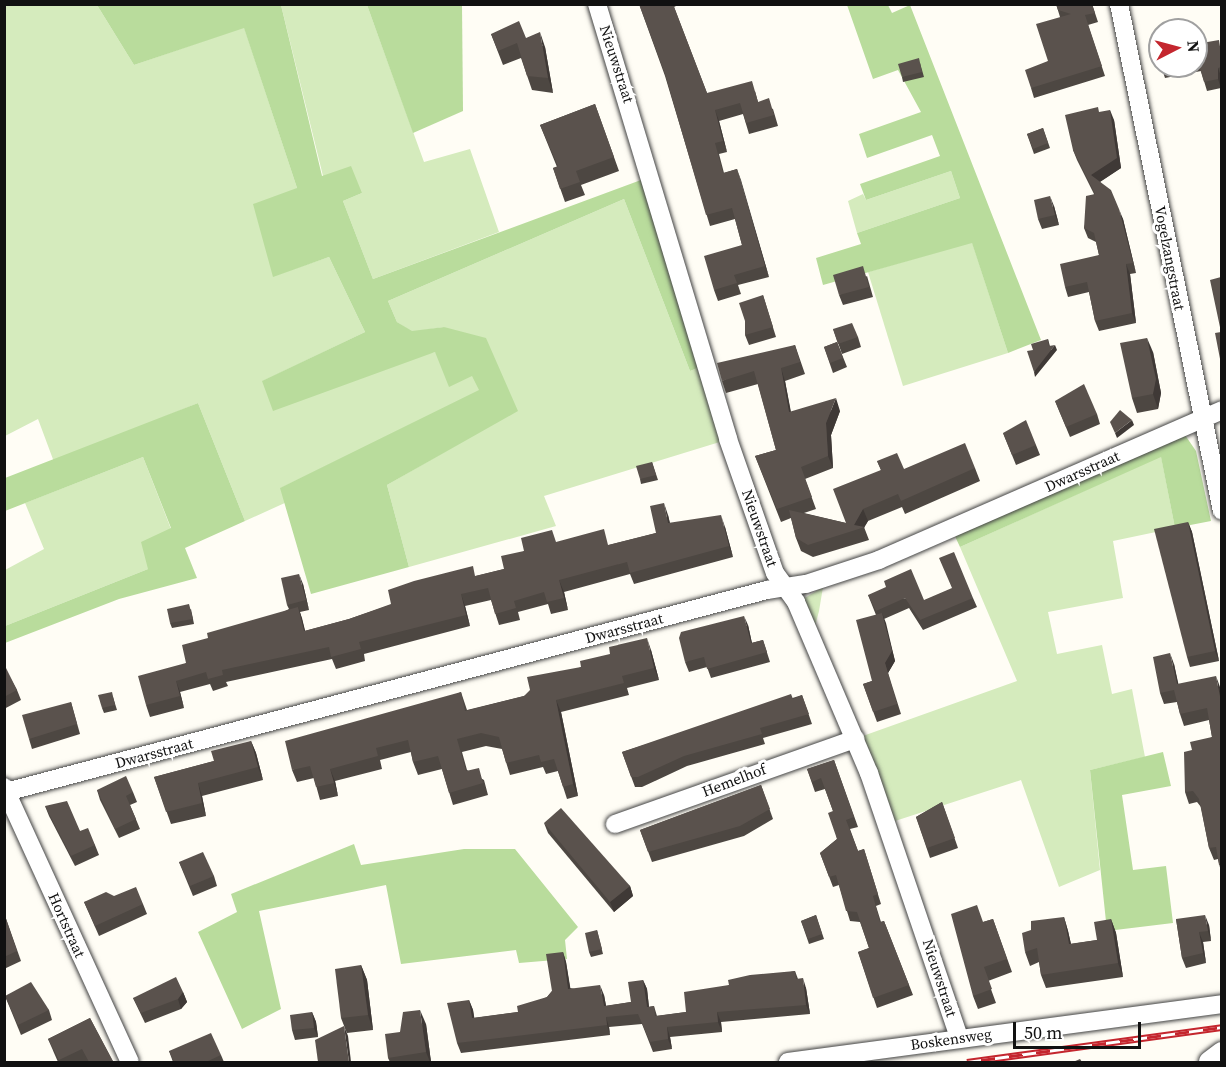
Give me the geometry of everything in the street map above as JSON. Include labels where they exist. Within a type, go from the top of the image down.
[{"type":"street","name":"Nieuwstraat","points":[[597,4],[728,439],[783,588],[796,602],[855,739],[959,1037]]},
{"type":"street","name":"Vogelzangstraat","points":[[1119,4],[1221,511]]},
{"type":"street","name":"Dwarsstraat","points":[[5,790],[783,588],[879,560],[1221,410]]},
{"type":"street","name":"Hemelhof","points":[[615,824],[855,739]]},
{"type":"street","name":"Hortstraat","points":[[5,790],[130,1062]]},
{"type":"street","name":"Boskensweg","points":[[788,1062],[959,1037],[1221,1004]]},
{"type":"street","points":[[1210,1062],[1221,1053]]},
{"type":"green space","points":[[5,5],[97,5],[134,65],[244,27],[297,188],[273,276],[329,257],[365,332],[263,381],[435,352],[473,376],[480,391],[281,488],[287,502],[245,521],[198,403],[54,462],[38,419],[5,436]]},
{"type":"green space","points":[[97,5],[281,5],[322,176],[351,166],[362,193],[343,201],[373,279],[641,180],[700,367],[690,371],[624,199],[388,301],[397,322],[412,331],[444,327],[486,338],[518,411],[387,485],[409,567],[311,594],[280,488],[479,390],[472,376],[449,387],[435,352],[273,411],[262,381],[365,332],[329,257],[273,277],[253,204],[297,188],[244,28],[134,65]]},
{"type":"green space","points":[[281,5],[367,5],[424,162],[470,149],[499,232],[373,279],[343,201],[362,193],[323,176]]},
{"type":"green space","points":[[367,5],[462,5],[463,111],[413,133]]},
{"type":"green space","points":[[847,5],[888,5],[892,13],[910,5],[1041,340],[1008,353],[972,243],[823,285],[816,258],[861,244],[857,233],[960,198],[951,171],[866,200],[860,184],[940,156],[932,135],[867,158],[859,134],[921,112],[898,70],[873,79]]},
{"type":"green space","points":[[951,171],[960,198],[857,233],[848,201],[863,194],[866,200]]},
{"type":"green space","points":[[624,199],[690,371],[700,367],[723,441],[544,496],[556,526],[409,567],[387,485],[517,410],[444,327],[412,332],[397,322],[388,301]]},
{"type":"green space","points":[[972,242],[1008,353],[903,386],[868,272]]},
{"type":"green space","points":[[198,403],[245,521],[185,548],[197,578],[119,599],[5,643],[5,626],[148,569],[141,542],[171,528],[143,457],[5,511],[5,478]]},
{"type":"green space","points":[[1185,435],[1196,451],[1211,521],[1175,528],[1161,457],[960,547],[953,532]]},
{"type":"green space","points":[[1161,456],[1175,528],[1113,541],[1123,598],[1048,612],[1057,654],[1102,645],[1112,694],[1132,689],[1145,757],[1090,770],[1100,870],[1059,887],[1021,780],[892,822],[860,737],[1017,681],[960,547]]},
{"type":"green space","points":[[143,457],[171,529],[148,569],[5,626],[5,570],[44,549],[25,503]]},
{"type":"green space","points":[[823,587],[819,611],[814,630],[803,599]]},
{"type":"green space","points":[[1163,752],[1171,786],[1122,795],[1133,870],[1166,866],[1173,923],[1107,931],[1090,770]]},
{"type":"green space","points":[[354,844],[361,865],[464,849],[515,849],[578,927],[565,940],[567,959],[519,963],[516,950],[401,964],[386,885],[259,911],[281,1009],[242,1029],[198,932],[237,912],[231,894]]},
{"type":"building","points":[[639,4],[673,4],[707,93],[752,81],[758,102],[769,98],[774,115],[746,123],[740,103],[715,110],[723,141],[715,143],[723,173],[737,169],[765,266],[734,275],[737,283],[714,290],[704,256],[742,245],[732,208],[706,215],[665,74]]},
{"type":"building","points":[[1056,4],[1092,4],[1095,13],[1085,15],[1102,66],[1031,88],[1025,70],[1048,61],[1036,24],[1071,14],[1058,10]]},
{"type":"building","points":[[519,21],[526,38],[540,32],[548,78],[527,76],[517,43],[498,51],[491,34]]},
{"type":"building","points":[[1219,40],[1221,67],[1218,68],[1218,79],[1204,82],[1203,78],[1208,78],[1208,42]]},
{"type":"building","points":[[919,58],[922,72],[902,77],[898,64]]},
{"type":"building","points":[[595,104],[614,157],[576,171],[580,182],[560,189],[553,168],[558,166],[540,125]]},
{"type":"building","points":[[1098,107],[1099,112],[1110,110],[1117,158],[1091,175],[1111,190],[1119,209],[1133,263],[1126,264],[1132,313],[1095,321],[1087,282],[1065,287],[1060,264],[1099,255],[1094,233],[1084,228],[1086,196],[1095,194],[1073,150],[1065,115]]},
{"type":"building","points":[[1043,128],[1048,143],[1033,149],[1027,134]]},
{"type":"building","points":[[1050,196],[1055,215],[1038,219],[1034,200]]},
{"type":"building","points":[[863,266],[869,287],[839,295],[833,275]]},
{"type":"building","points":[[1221,277],[1221,332],[1210,280]]},
{"type":"building","points":[[763,295],[773,327],[745,335],[745,321],[739,303]]},
{"type":"building","points":[[852,323],[858,337],[838,344],[833,329]]},
{"type":"building","points":[[1221,332],[1221,364],[1215,333]]},
{"type":"building","points":[[1147,338],[1156,379],[1153,394],[1132,398],[1120,343]]},
{"type":"building","points":[[1048,339],[1049,346],[1055,345],[1034,372],[1027,351],[1033,350],[1031,344]]},
{"type":"building","points":[[837,342],[843,358],[830,363],[824,347]]},
{"type":"building","points":[[795,345],[800,362],[781,368],[789,412],[836,398],[826,423],[828,456],[801,467],[812,497],[777,509],[755,456],[776,450],[754,371],[722,381],[717,363]]},
{"type":"building","points":[[1084,384],[1097,414],[1066,427],[1055,401]]},
{"type":"building","points":[[1120,410],[1132,420],[1115,433],[1110,422]]},
{"type":"building","points":[[1026,420],[1036,445],[1012,455],[1003,433]]},
{"type":"building","points":[[965,443],[975,468],[901,501],[898,494],[863,509],[854,525],[865,527],[808,545],[796,538],[789,510],[846,523],[833,489],[881,470],[877,461],[897,453],[904,469]]},
{"type":"building","points":[[652,462],[656,475],[640,479],[636,466]]},
{"type":"building","points":[[664,503],[668,523],[721,515],[729,546],[630,573],[627,562],[559,580],[564,598],[547,602],[544,592],[514,601],[516,608],[495,614],[488,588],[461,594],[466,615],[359,642],[361,649],[331,657],[329,647],[222,670],[223,675],[208,679],[206,672],[176,681],[180,696],[146,705],[138,676],[186,663],[182,645],[208,638],[207,633],[298,607],[304,631],[349,619],[391,604],[388,590],[414,581],[473,566],[475,576],[504,569],[501,556],[524,551],[521,538],[552,530],[556,542],[604,529],[608,545],[656,533],[650,506]]},
{"type":"building","points":[[1188,522],[1215,651],[1187,657],[1154,529]]},
{"type":"building","points":[[954,552],[973,598],[920,620],[905,598],[876,611],[868,595],[886,587],[884,581],[911,569],[924,600],[952,588],[939,558]]},
{"type":"building","points":[[299,574],[306,600],[287,605],[281,578]]},
{"type":"building","points":[[189,604],[193,619],[170,623],[167,609]]},
{"type":"building","points":[[882,613],[892,651],[885,663],[897,704],[873,712],[863,684],[872,681],[856,620]]},
{"type":"building","points":[[744,616],[751,643],[763,640],[767,652],[707,669],[704,657],[685,662],[679,638],[681,632]]},
{"type":"building","points":[[647,638],[654,668],[622,676],[624,683],[556,700],[573,784],[563,787],[554,759],[541,762],[539,755],[506,763],[499,737],[481,733],[457,739],[466,771],[479,768],[483,783],[449,793],[438,756],[413,762],[408,740],[376,748],[378,756],[330,769],[334,783],[316,787],[310,766],[292,770],[285,741],[461,692],[465,711],[524,696],[530,690],[527,677],[581,667],[580,661],[610,654],[609,647]]},
{"type":"building","points":[[1170,653],[1177,684],[1216,676],[1221,702],[1221,865],[1219,865],[1216,847],[1209,848],[1199,799],[1193,791],[1185,792],[1184,752],[1192,750],[1190,742],[1212,737],[1207,708],[1180,714],[1174,690],[1160,693],[1153,657]]},
{"type":"building","points":[[4,667],[17,690],[4,697]]},
{"type":"building","points":[[112,692],[115,705],[102,708],[98,695]]},
{"type":"building","points":[[791,694],[793,699],[802,695],[809,714],[760,728],[762,734],[684,756],[638,777],[631,777],[622,752]]},
{"type":"building","points":[[71,702],[77,724],[29,739],[22,715]]},
{"type":"building","points":[[251,741],[258,767],[198,783],[202,803],[166,812],[154,777],[214,761],[211,751]]},
{"type":"building","points":[[834,760],[854,817],[846,820],[858,851],[864,849],[878,894],[873,896],[880,922],[884,921],[909,985],[873,998],[858,952],[869,948],[857,912],[846,911],[836,875],[829,877],[820,853],[837,839],[828,813],[833,811],[821,778],[812,782],[807,769]]},
{"type":"building","points":[[126,776],[133,792],[126,796],[136,819],[115,829],[97,790]]},
{"type":"building","points":[[761,785],[770,809],[740,826],[648,852],[640,830]]},
{"type":"building","points":[[67,801],[80,831],[88,828],[95,845],[71,856],[45,806]]},
{"type":"building","points":[[942,802],[955,838],[927,848],[916,817]]},
{"type":"building","points":[[561,808],[630,886],[610,902],[544,823]]},
{"type":"building","points":[[203,852],[214,876],[190,886],[179,862]]},
{"type":"building","points":[[136,887],[143,904],[95,926],[84,902],[106,892],[114,896]]},
{"type":"building","points":[[977,905],[983,922],[993,919],[1007,959],[984,967],[992,989],[973,996],[951,914]]},
{"type":"building","points":[[4,913],[17,951],[4,957]]},
{"type":"building","points":[[816,915],[822,934],[808,939],[801,921]]},
{"type":"building","points":[[1205,915],[1208,931],[1199,932],[1203,953],[1182,958],[1176,919]]},
{"type":"building","points":[[1064,917],[1069,944],[1097,940],[1094,922],[1111,919],[1118,963],[1041,975],[1037,948],[1025,952],[1022,933],[1031,930],[1031,921]]},
{"type":"building","points":[[597,930],[602,949],[589,952],[585,933]]},
{"type":"building","points":[[563,952],[568,989],[600,985],[604,1006],[631,1002],[628,982],[643,980],[647,1007],[654,1006],[655,1016],[686,1012],[684,992],[729,985],[728,980],[750,975],[795,971],[796,979],[803,978],[806,1005],[717,1012],[718,1022],[667,1027],[668,1039],[650,1042],[638,1014],[606,1017],[607,1025],[457,1043],[447,1003],[469,1000],[472,1018],[518,1012],[517,1006],[547,997],[552,991],[546,954]]},
{"type":"building","points":[[361,965],[368,1015],[341,1018],[335,969]]},
{"type":"building","points":[[176,977],[183,992],[178,999],[141,1013],[133,998]]},
{"type":"building","points":[[31,982],[49,1010],[18,1025],[5,996]]},
{"type":"building","points":[[420,1010],[426,1052],[388,1058],[385,1034],[400,1032],[403,1012]]},
{"type":"building","points":[[312,1012],[314,1028],[292,1030],[290,1015]]},
{"type":"building","points":[[90,1018],[113,1061],[89,1062],[82,1049],[59,1060],[48,1039]]},
{"type":"building","points":[[344,1026],[349,1062],[318,1062],[315,1040]]},
{"type":"building","points":[[211,1033],[221,1055],[206,1062],[174,1062],[169,1051]]},
{"type":"railway","points":[[967,1062],[1222,1027]]}]
